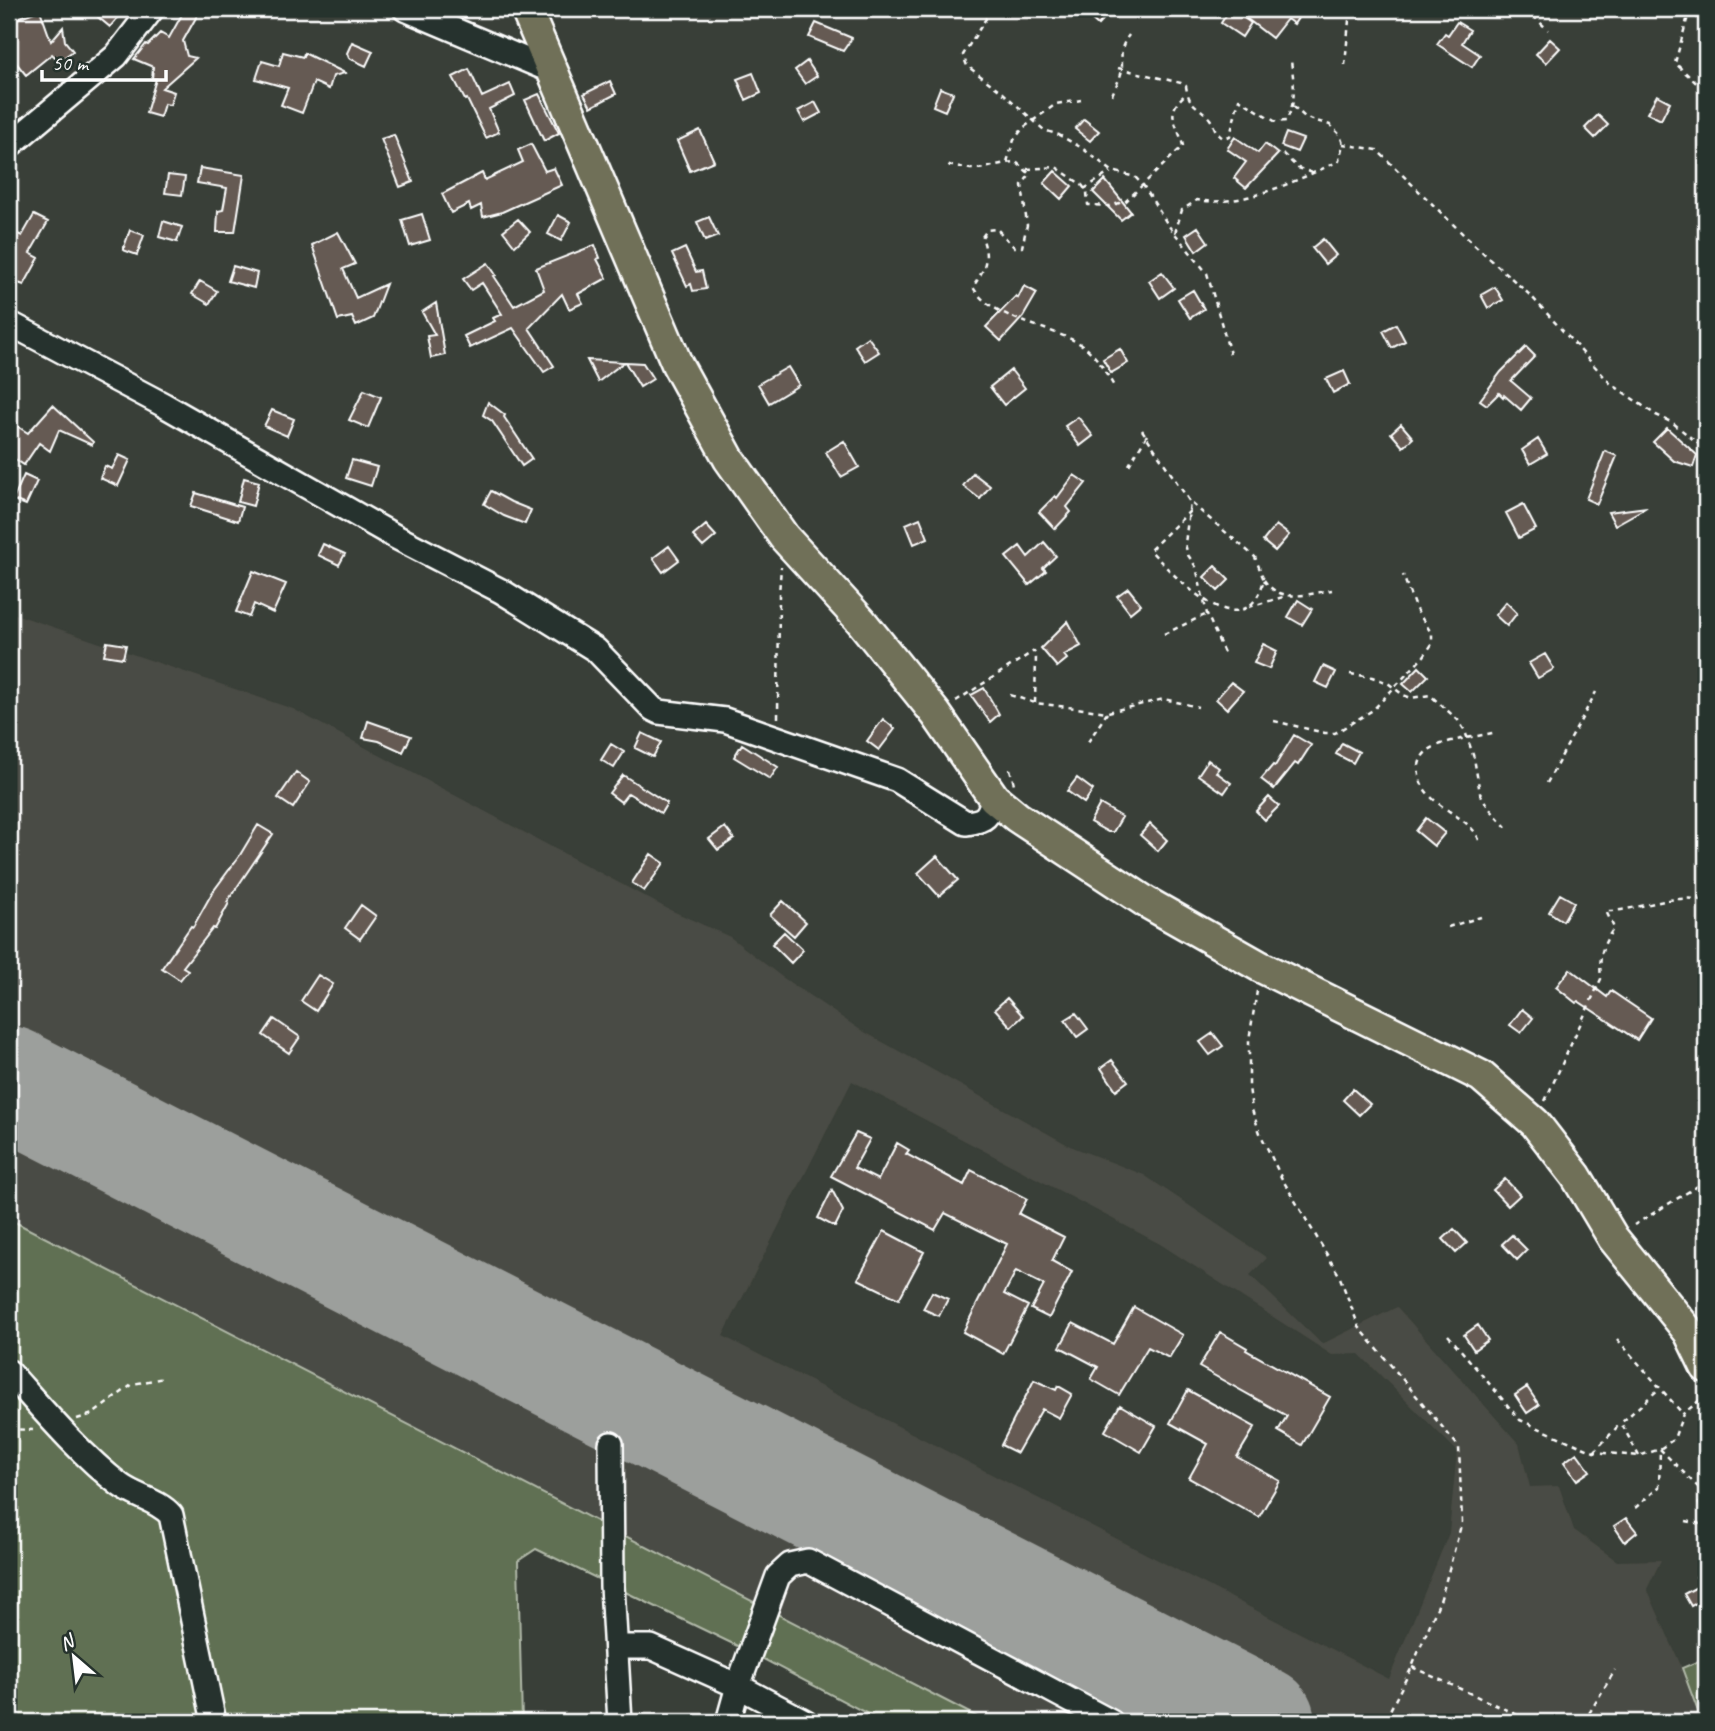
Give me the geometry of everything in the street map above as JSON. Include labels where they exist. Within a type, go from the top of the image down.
[{"type":"main road","points":[[526,9],[682,374],[729,459],[784,537],[861,621],[936,714],[995,797],[1017,817],[1146,902],[1261,967],[1481,1076],[1535,1123],[1576,1176],[1613,1238],[1689,1332],[1706,1367]]},
{"type":"street","points":[[9,146],[116,56],[152,9]]},
{"type":"street","points":[[405,9],[552,71]]},
{"type":"street","points":[[9,323],[164,405],[396,537],[501,592],[596,650],[659,712],[716,718],[897,780],[967,823],[978,822],[989,815],[995,797]]},
{"type":"street","points":[[9,1372],[58,1426],[119,1484],[165,1508],[171,1515],[214,1722]]},
{"type":"street","points":[[611,1444],[612,1586],[620,1722]]},
{"type":"street","points":[[728,1722],[738,1686],[778,1576],[790,1565],[808,1562],[1111,1722]]},
{"type":"street","points":[[616,1647],[651,1647],[738,1686],[806,1722]]},
{"type":"path","points":[[989,9],[990,12],[962,55],[967,66],[1002,92],[1044,130],[1082,148],[1112,171],[1135,177],[1143,185],[1207,274],[1230,354]]},
{"type":"path","points":[[1345,65],[1350,9]]},
{"type":"path","points":[[1526,9],[1548,30]]},
{"type":"path","points":[[1690,9],[1675,63],[1706,92]]},
{"type":"path","points":[[1112,95],[1120,69],[1122,45],[1129,35]]},
{"type":"path","points":[[1120,69],[1157,76],[1186,86],[1193,106],[1210,119],[1216,134],[1223,138],[1230,136],[1233,129],[1239,99],[1276,122],[1286,121],[1295,96],[1291,61]]},
{"type":"path","points":[[1027,169],[1056,167],[1084,189],[1088,205],[1110,206],[1126,201],[1183,146],[1173,120],[1173,110],[1187,93]]},
{"type":"path","points":[[1007,162],[1014,140],[1023,128],[1056,104],[1081,100]]},
{"type":"path","points":[[1175,233],[1182,210],[1189,203],[1197,200],[1216,203],[1236,200],[1293,183],[1339,161],[1343,144],[1340,135],[1330,125],[1306,118],[1293,106]]},
{"type":"path","points":[[1343,144],[1377,150],[1532,298],[1610,383],[1656,415],[1673,423],[1706,450]]},
{"type":"path","points":[[1283,154],[1298,168],[1313,173]]},
{"type":"path","points":[[948,166],[959,165],[975,170],[1016,162],[1027,169],[1030,174],[1023,185],[1027,225],[1022,247],[1014,247],[997,229],[987,230],[982,237],[986,266],[973,287],[986,302],[998,309],[1081,344],[1101,364],[1115,388]]},
{"type":"path","points":[[1084,189],[1112,171]]},
{"type":"path","points":[[1142,430],[1190,502],[1255,557],[1269,588],[1285,596]]},
{"type":"path","points":[[1129,465],[1147,435]]},
{"type":"path","points":[[1190,502],[1185,544],[1196,567],[1207,614],[1224,653]]},
{"type":"path","points":[[1190,511],[1150,550],[1179,581],[1205,600],[1224,610],[1237,611],[1285,596],[1332,590]]},
{"type":"path","points":[[778,739],[779,594],[784,537]]},
{"type":"path","points":[[1273,721],[1335,733],[1373,710],[1424,656],[1432,644],[1432,634],[1415,608],[1403,575]]},
{"type":"path","points":[[1246,608],[1254,602],[1264,580]]},
{"type":"path","points":[[1164,635],[1207,614]]},
{"type":"path","points":[[936,714],[1034,651],[1035,703]]},
{"type":"path","points":[[1350,674],[1373,677],[1412,698],[1430,695],[1458,720],[1469,739],[1480,793],[1488,807],[1506,827]]},
{"type":"path","points":[[1547,783],[1597,692]]},
{"type":"path","points":[[1010,695],[1035,703],[1108,712],[1164,699],[1198,707]]},
{"type":"path","points":[[1088,742],[1108,712]]},
{"type":"path","points":[[1479,840],[1470,826],[1452,816],[1429,795],[1420,778],[1419,767],[1423,754],[1433,747],[1496,732]]},
{"type":"path","points":[[1535,1123],[1601,979],[1599,958],[1604,943],[1614,928],[1606,911],[1666,901],[1706,901]]},
{"type":"path","points":[[1448,927],[1481,917]]},
{"type":"path","points":[[1261,967],[1249,1040],[1252,1110],[1260,1133],[1280,1177],[1339,1275],[1359,1327],[1459,1447],[1462,1522],[1441,1598],[1412,1667],[1384,1722]]},
{"type":"path","points":[[1613,1238],[1706,1181]]},
{"type":"path","points":[[1448,1335],[1520,1420],[1594,1452],[1639,1456],[1660,1449],[1674,1439],[1683,1414],[1706,1395]]},
{"type":"path","points":[[1617,1339],[1683,1414]]},
{"type":"path","points":[[9,1429],[40,1430],[58,1426],[93,1414],[133,1384],[164,1378]]},
{"type":"path","points":[[1594,1452],[1660,1388]]},
{"type":"path","points":[[1621,1423],[1639,1456]]},
{"type":"path","points":[[1635,1508],[1659,1487],[1660,1449]]},
{"type":"path","points":[[1660,1449],[1701,1490],[1699,1504],[1706,1519]]},
{"type":"path","points":[[1686,1521],[1706,1525]]},
{"type":"path","points":[[1706,1555],[1696,1578],[1706,1595]]},
{"type":"path","points":[[1412,1667],[1532,1722]]},
{"type":"path","points":[[1584,1722],[1615,1671]]},
{"type":"shaded area","points":[[9,612],[293,709],[668,909],[730,937],[782,977],[859,1029],[1070,1146],[1144,1175],[1267,1258],[1250,1275],[1322,1344],[1397,1307],[1519,1444],[1530,1487],[1559,1486],[1574,1530],[1617,1561],[1661,1560],[1647,1589],[1682,1668],[1702,1722],[987,1722],[9,1219]],"holes":[[[852,1081],[1160,1244],[1332,1355],[1359,1354],[1457,1451],[1449,1533],[1389,1679],[723,1336]]]},
{"type":"green space","points":[[9,1219],[987,1722],[883,1722],[752,1653],[536,1549],[518,1561],[522,1722],[9,1722]]},
{"type":"green space","points":[[1706,1658],[1706,1722],[1702,1722],[1682,1668]]},
{"type":"building","points":[[104,9],[125,9],[110,27],[98,17]]},
{"type":"building","points":[[185,9],[198,14],[183,41],[187,56],[196,58],[162,88],[174,92],[170,105],[164,104],[160,117],[146,113],[156,79],[152,79],[153,67],[134,59],[146,44],[160,33],[169,38]]},
{"type":"building","points":[[1080,9],[1113,9],[1098,25]]},
{"type":"building","points":[[1230,9],[1251,23],[1242,37],[1221,23]]},
{"type":"building","points":[[1251,9],[1304,9],[1294,24],[1287,19],[1272,38],[1246,18]]},
{"type":"building","points":[[40,10],[51,41],[63,27],[65,41],[73,51],[62,59],[57,59],[52,54],[26,75],[9,54],[9,21]]},
{"type":"building","points":[[1457,22],[1470,30],[1462,43],[1480,55],[1472,67],[1437,44]]},
{"type":"building","points":[[816,23],[852,38],[843,51],[809,37]]},
{"type":"building","points":[[1550,39],[1560,48],[1546,63],[1536,54]]},
{"type":"building","points":[[352,42],[373,51],[366,66],[349,58],[347,53]]},
{"type":"building","points":[[283,52],[303,57],[304,53],[345,73],[333,76],[329,89],[314,82],[302,113],[281,105],[288,88],[256,79],[262,61],[279,66]]},
{"type":"building","points":[[807,61],[817,76],[805,84],[795,70]]},
{"type":"building","points":[[469,69],[482,97],[510,84],[515,96],[489,109],[499,132],[486,138],[453,77]]},
{"type":"building","points":[[753,73],[761,93],[746,100],[737,79]]},
{"type":"building","points":[[610,81],[616,94],[591,107],[584,94]]},
{"type":"building","points":[[940,88],[953,93],[945,111],[933,106]]},
{"type":"building","points":[[539,94],[559,133],[544,141],[525,100]]},
{"type":"building","points":[[1657,95],[1670,102],[1661,120],[1647,113]]},
{"type":"building","points":[[815,102],[821,113],[804,122],[798,111]]},
{"type":"building","points":[[1598,115],[1608,125],[1595,138],[1585,128]]},
{"type":"building","points":[[1084,119],[1099,131],[1090,141],[1075,129]]},
{"type":"building","points":[[700,130],[714,161],[690,171],[677,141]]},
{"type":"building","points":[[1286,133],[1303,139],[1297,152],[1281,146]]},
{"type":"building","points":[[394,135],[413,182],[400,187],[381,139]]},
{"type":"building","points":[[1235,137],[1258,153],[1265,144],[1278,154],[1246,188],[1234,178],[1246,162],[1227,149]]},
{"type":"building","points":[[531,144],[545,171],[554,168],[562,185],[502,212],[483,217],[481,205],[471,210],[469,204],[451,213],[442,194],[482,173],[485,180],[523,162],[518,150]]},
{"type":"building","points":[[200,168],[244,175],[235,232],[217,232],[218,211],[223,210],[227,188],[197,183]]},
{"type":"building","points":[[1055,171],[1072,186],[1061,199],[1044,183]]},
{"type":"building","points":[[168,175],[185,177],[182,195],[165,193]]},
{"type":"building","points":[[1105,180],[1131,212],[1121,220],[1093,192]]},
{"type":"building","points":[[422,214],[430,240],[410,246],[402,220]]},
{"type":"building","points":[[34,215],[48,222],[30,253],[39,258],[24,285],[9,280],[9,230],[22,236]]},
{"type":"building","points":[[558,215],[571,222],[561,241],[548,234]]},
{"type":"building","points":[[709,217],[718,236],[705,241],[697,222]]},
{"type":"building","points":[[518,219],[530,232],[515,246],[503,231]]},
{"type":"building","points":[[163,221],[182,227],[177,242],[159,237]]},
{"type":"building","points":[[1198,227],[1208,242],[1196,251],[1186,235]]},
{"type":"building","points":[[130,230],[144,235],[137,255],[123,250]]},
{"type":"building","points":[[338,232],[355,264],[343,269],[356,298],[386,284],[373,318],[356,326],[352,317],[338,320],[312,245]]},
{"type":"building","points":[[1323,239],[1336,255],[1325,264],[1312,248]]},
{"type":"building","points":[[595,245],[600,258],[597,259],[607,278],[578,294],[583,303],[569,309],[562,294],[529,328],[554,366],[544,372],[513,328],[470,348],[464,336],[495,321],[493,318],[502,314],[482,283],[471,290],[463,279],[488,263],[514,306],[544,290],[536,268]]},
{"type":"building","points":[[685,248],[696,272],[702,271],[706,289],[693,291],[691,284],[687,286],[672,254]]},
{"type":"building","points":[[233,266],[257,273],[254,288],[228,281]]},
{"type":"building","points":[[1162,272],[1174,288],[1160,298],[1149,281]]},
{"type":"building","points":[[200,281],[217,291],[209,304],[192,294]]},
{"type":"building","points":[[1024,286],[1037,293],[1023,317],[1001,341],[986,327],[1016,296],[1018,298]]},
{"type":"building","points":[[1495,287],[1503,300],[1488,308],[1481,295]]},
{"type":"building","points":[[1193,290],[1204,309],[1190,318],[1178,299]]},
{"type":"building","points":[[436,303],[445,355],[431,358],[427,336],[435,335],[422,312]]},
{"type":"building","points":[[1396,324],[1405,341],[1392,348],[1383,331]]},
{"type":"building","points":[[868,337],[879,352],[865,361],[855,346]]},
{"type":"building","points":[[1526,347],[1535,356],[1511,381],[1531,398],[1521,410],[1499,393],[1487,405],[1480,400],[1501,372]]},
{"type":"building","points":[[1120,349],[1128,363],[1111,373],[1103,359]]},
{"type":"building","points":[[587,360],[624,362],[598,382]]},
{"type":"building","points":[[625,362],[643,363],[653,379],[640,387]]},
{"type":"building","points":[[788,367],[799,385],[769,403],[758,384]]},
{"type":"building","points":[[1011,370],[1025,388],[1004,405],[990,387]]},
{"type":"building","points":[[1344,371],[1350,384],[1333,393],[1326,379]]},
{"type":"building","points":[[364,390],[381,397],[368,428],[349,420]]},
{"type":"building","points":[[488,402],[505,415],[532,459],[522,466],[492,421],[483,415]]},
{"type":"building","points":[[53,405],[93,442],[92,445],[59,430],[50,451],[39,443],[24,465],[9,455],[9,421],[28,433]]},
{"type":"building","points":[[272,410],[294,419],[287,436],[264,426]]},
{"type":"building","points":[[1078,417],[1093,436],[1080,446],[1065,426]]},
{"type":"building","points":[[1401,424],[1413,438],[1403,447],[1391,433]]},
{"type":"building","points":[[1667,428],[1697,455],[1693,467],[1674,461],[1653,442]]},
{"type":"building","points":[[1538,439],[1547,454],[1530,464],[1522,450]]},
{"type":"building","points":[[844,441],[859,467],[841,477],[826,452]]},
{"type":"building","points":[[1605,451],[1617,456],[1597,504],[1586,499]]},
{"type":"building","points":[[119,455],[130,460],[118,486],[100,478],[105,466],[112,469]]},
{"type":"building","points":[[352,460],[377,467],[371,486],[346,478]]},
{"type":"building","points":[[973,473],[990,486],[980,499],[963,486]]},
{"type":"building","points":[[24,475],[37,481],[26,505],[13,500]]},
{"type":"building","points":[[1074,475],[1086,483],[1067,507],[1071,512],[1055,529],[1039,512],[1055,496],[1057,498]]},
{"type":"building","points":[[244,478],[259,482],[253,506],[238,502]]},
{"type":"building","points":[[491,491],[531,510],[525,524],[484,504]]},
{"type":"building","points":[[196,493],[242,507],[238,521],[191,506]]},
{"type":"building","points":[[1523,504],[1536,529],[1519,538],[1506,513]]},
{"type":"building","points":[[1647,507],[1615,525],[1608,512]]},
{"type":"building","points":[[920,518],[928,538],[914,544],[906,524]]},
{"type":"building","points":[[706,525],[716,536],[703,547],[693,536]]},
{"type":"building","points":[[1276,525],[1289,535],[1275,551],[1263,541]]},
{"type":"building","points":[[1044,542],[1056,556],[1043,568],[1046,571],[1029,585],[1006,557],[1020,546],[1028,557]]},
{"type":"building","points":[[323,544],[345,554],[339,565],[318,555]]},
{"type":"building","points":[[669,546],[679,560],[663,572],[653,558]]},
{"type":"building","points":[[1215,566],[1229,580],[1218,591],[1204,577]]},
{"type":"building","points":[[253,571],[286,584],[273,613],[254,604],[249,617],[236,612]]},
{"type":"building","points":[[1128,588],[1141,604],[1130,613],[1117,596]]},
{"type":"building","points":[[1298,600],[1312,609],[1302,625],[1288,617]]},
{"type":"building","points":[[1506,602],[1517,613],[1507,626],[1495,615]]},
{"type":"building","points":[[1068,621],[1081,646],[1064,655],[1067,659],[1057,667],[1041,648]]},
{"type":"building","points":[[107,642],[126,645],[123,658],[104,655]]},
{"type":"building","points":[[1263,644],[1277,651],[1269,669],[1254,663]]},
{"type":"building","points":[[1545,654],[1554,669],[1538,678],[1529,663]]},
{"type":"building","points":[[1323,666],[1336,672],[1328,688],[1315,682]]},
{"type":"building","points":[[1419,667],[1428,676],[1412,692],[1403,684]]},
{"type":"building","points":[[1231,682],[1243,691],[1227,709],[1216,699]]},
{"type":"building","points":[[984,688],[999,714],[990,722],[971,695]]},
{"type":"building","points":[[883,719],[895,729],[879,750],[867,741]]},
{"type":"building","points":[[368,721],[411,736],[403,752],[379,741],[363,738]]},
{"type":"building","points":[[642,733],[661,742],[653,757],[635,748]]},
{"type":"building","points":[[1294,735],[1311,745],[1298,765],[1295,763],[1274,789],[1261,779],[1275,766]]},
{"type":"building","points":[[1342,743],[1359,752],[1353,763],[1336,754]]},
{"type":"building","points":[[611,744],[624,752],[614,768],[601,760]]},
{"type":"building","points":[[742,744],[778,767],[770,779],[734,757]]},
{"type":"building","points":[[1208,760],[1219,768],[1216,772],[1231,783],[1224,793],[1198,775]]},
{"type":"building","points":[[296,772],[310,782],[293,808],[278,798]]},
{"type":"building","points":[[623,775],[667,803],[661,813],[628,793],[621,802],[609,793]]},
{"type":"building","points":[[1077,778],[1093,790],[1084,803],[1067,791]]},
{"type":"building","points":[[1269,797],[1279,806],[1265,820],[1256,811]]},
{"type":"building","points":[[1100,804],[1122,817],[1113,832],[1090,822]]},
{"type":"building","points":[[1426,818],[1445,833],[1434,846],[1416,831]]},
{"type":"building","points":[[1150,824],[1167,840],[1158,851],[1140,835]]},
{"type":"building","points":[[258,825],[273,834],[227,902],[229,903],[215,929],[213,928],[183,967],[188,970],[180,980],[162,968],[191,926],[193,927],[212,893]]},
{"type":"building","points":[[725,827],[734,839],[718,850],[709,839]]},
{"type":"building","points":[[651,854],[664,863],[644,891],[632,883]]},
{"type":"building","points":[[937,856],[958,880],[939,896],[918,873]]},
{"type":"building","points":[[1560,894],[1574,902],[1563,921],[1549,912]]},
{"type":"building","points":[[783,901],[806,922],[794,936],[770,915]]},
{"type":"building","points":[[361,905],[376,916],[360,939],[345,928]]},
{"type":"building","points":[[784,932],[803,950],[791,963],[772,944]]},
{"type":"building","points":[[1570,969],[1607,997],[1611,991],[1651,1018],[1637,1040],[1578,1001],[1576,1003],[1556,987]]},
{"type":"building","points":[[318,975],[333,984],[316,1011],[301,1001]]},
{"type":"building","points":[[1007,998],[1023,1016],[1011,1027],[995,1009]]},
{"type":"building","points":[[1522,1009],[1533,1018],[1521,1033],[1510,1025]]},
{"type":"building","points":[[1076,1013],[1088,1029],[1077,1037],[1065,1020]]},
{"type":"building","points":[[274,1019],[300,1037],[289,1053],[263,1035]]},
{"type":"building","points":[[1213,1033],[1223,1046],[1210,1055],[1200,1042]]},
{"type":"building","points":[[1112,1060],[1128,1081],[1116,1090],[1101,1068]]},
{"type":"building","points":[[1353,1089],[1370,1104],[1359,1115],[1343,1100]]},
{"type":"building","points":[[856,1133],[870,1139],[854,1168],[878,1180],[897,1143],[909,1150],[906,1154],[964,1185],[971,1170],[1027,1199],[1019,1214],[1064,1237],[1052,1261],[1072,1272],[1049,1318],[1031,1309],[1044,1285],[1016,1271],[1004,1294],[1028,1306],[1003,1354],[963,1332],[1007,1244],[945,1213],[935,1230],[831,1176]]},
{"type":"building","points":[[1505,1179],[1520,1195],[1508,1206],[1493,1190]]},
{"type":"building","points":[[832,1190],[843,1211],[835,1227],[818,1218]]},
{"type":"building","points":[[1454,1229],[1467,1243],[1456,1253],[1443,1239]]},
{"type":"building","points":[[884,1231],[924,1252],[899,1299],[858,1279]]},
{"type":"building","points":[[1512,1235],[1527,1250],[1517,1260],[1502,1244]]},
{"type":"building","points":[[932,1292],[948,1299],[939,1316],[923,1309]]},
{"type":"building","points":[[1134,1307],[1183,1335],[1169,1358],[1148,1347],[1119,1395],[1091,1379],[1098,1367],[1060,1347],[1073,1323],[1113,1344]]},
{"type":"building","points":[[1478,1325],[1488,1340],[1474,1350],[1464,1335]]},
{"type":"building","points":[[1220,1332],[1247,1348],[1246,1350],[1330,1397],[1302,1445],[1278,1431],[1287,1416],[1199,1367]]},
{"type":"building","points":[[1034,1380],[1056,1390],[1058,1386],[1072,1394],[1059,1418],[1042,1409],[1017,1453],[1001,1445]]},
{"type":"building","points":[[1527,1387],[1539,1405],[1527,1413],[1515,1395]]},
{"type":"building","points":[[1188,1390],[1255,1427],[1237,1457],[1280,1481],[1259,1517],[1189,1478],[1208,1444],[1170,1423]]},
{"type":"building","points":[[1120,1405],[1156,1426],[1141,1452],[1105,1431]]},
{"type":"building","points":[[1577,1453],[1590,1471],[1577,1480],[1564,1462]]},
{"type":"building","points":[[1626,1518],[1637,1532],[1625,1542],[1614,1526]]},
{"type":"building","points":[[1706,1582],[1706,1597],[1691,1606],[1684,1594]]},
{"type":"runway","points":[[9,1082],[1259,1722]]}]
